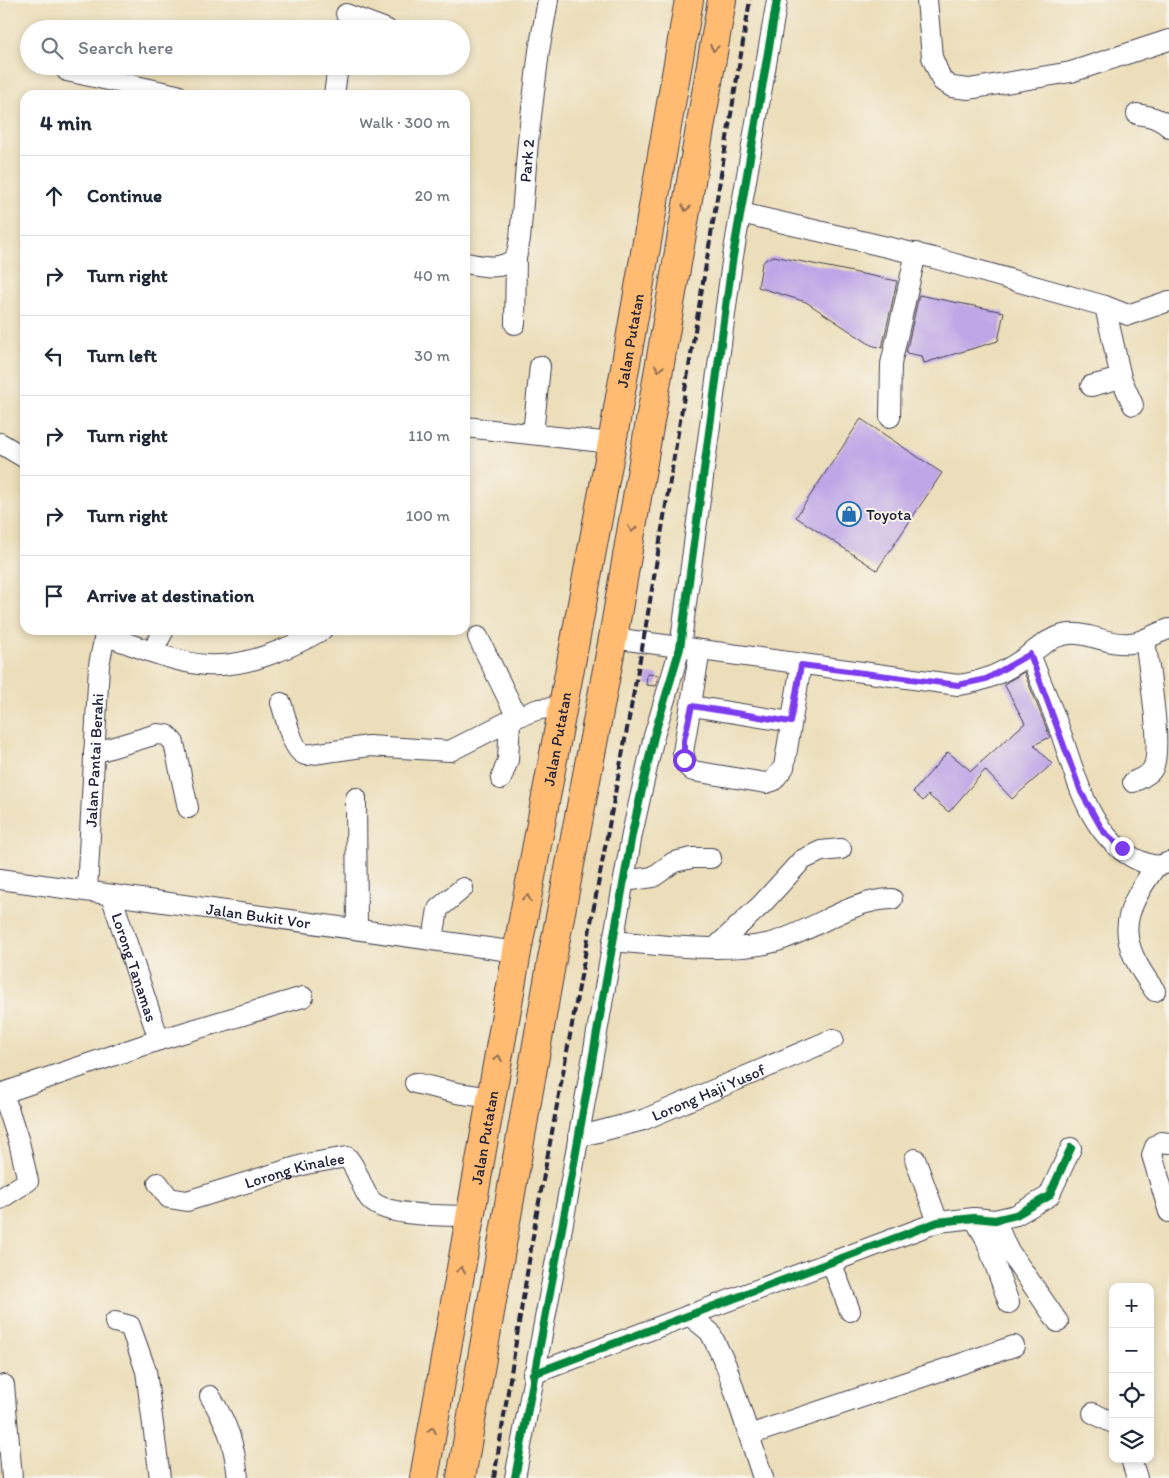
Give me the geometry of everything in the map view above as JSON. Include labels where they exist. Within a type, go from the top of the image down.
[{"type":"highway","name":"Jalan Putatan","points":[[423,1476],[471,1216],[515,960],[592,557],[689,0]]},
{"type":"highway","name":"Jalan Putatan","points":[[461,1478],[550,972],[613,638],[722,0]]},
{"type":"highway","points":[[592,557],[626,562]]},
{"type":"highway","points":[[515,960],[550,972]]},
{"type":"street","name":"Park 2","points":[[515,324],[516,258],[520,239],[528,140],[548,0]]},
{"type":"street","points":[[515,1478],[632,834],[654,736],[680,648],[741,212],[777,0]]},
{"type":"street","points":[[927,0],[932,57],[942,81],[952,87],[970,88],[1071,72],[1169,40]]},
{"type":"street","points":[[346,14],[362,20]]},
{"type":"street","points":[[79,75],[136,90]]},
{"type":"street","points":[[335,90],[337,75]]},
{"type":"street","points":[[1137,114],[1151,116],[1164,122],[1169,127]]},
{"type":"street","points":[[741,212],[916,254],[1105,306],[1128,315],[1169,301]]},
{"type":"street","points":[[890,418],[891,364],[916,254]]},
{"type":"street","points":[[470,264],[497,268],[507,266],[516,258]]},
{"type":"street","points":[[1105,306],[1121,378],[1133,405]]},
{"type":"street","points":[[533,434],[540,366]]},
{"type":"street","points":[[1091,386],[1121,378]]},
{"type":"street","points":[[470,428],[612,443]]},
{"type":"street","points":[[0,443],[20,455]]},
{"type":"street","points":[[613,638],[958,685],[986,679],[1030,654],[1050,639],[1077,632],[1109,643],[1130,643],[1144,640],[1169,629]]},
{"type":"street","name":"Jalan Pantai Berahi","points":[[87,891],[99,665],[104,635]]},
{"type":"street","points":[[112,635],[152,652],[193,663],[224,665],[274,652],[311,635]]},
{"type":"street","points":[[152,652],[161,635]]},
{"type":"street","points":[[478,638],[513,719],[508,760],[501,778]]},
{"type":"street","points":[[1133,782],[1152,770],[1155,761],[1153,706],[1144,640]]},
{"type":"street","points":[[700,650],[692,706],[684,740],[684,760],[693,771],[766,783],[773,782],[784,767],[801,665]]},
{"type":"street","points":[[1030,654],[1081,792],[1096,821],[1111,839],[1135,858],[1162,864],[1136,898],[1127,926],[1127,943],[1130,952],[1155,991]]},
{"type":"street","points":[[281,703],[296,747],[302,754],[306,755],[370,746],[450,751],[513,719],[539,710],[564,707]]},
{"type":"street","points":[[692,706],[791,722]]},
{"type":"street","points":[[94,753],[157,734],[167,735],[174,742],[188,808]]},
{"type":"street","points":[[654,736],[684,740]]},
{"type":"street","points":[[356,798],[358,861],[357,929]]},
{"type":"street","points":[[717,946],[762,904],[802,860],[821,851],[841,849]]},
{"type":"street","points":[[624,881],[653,877],[674,862],[692,858],[711,858]]},
{"type":"street","name":"Jalan Bukit Vor","points":[[0,879],[433,939],[515,960]]},
{"type":"street","points":[[433,939],[438,909],[463,888]]},
{"type":"street","name":"Lorong Tanamas","points":[[111,895],[159,1040]]},
{"type":"street","points":[[613,941],[675,946],[757,945],[773,942],[862,904],[892,899]]},
{"type":"street","points":[[0,1199],[28,1181],[19,1142],[1,1090],[303,997]]},
{"type":"street","name":"Lorong Haji Yusof","points":[[578,1137],[643,1120],[833,1039]]},
{"type":"street","points":[[415,1083],[457,1093],[492,1098]]},
{"type":"street","points":[[1169,1143],[1161,1142],[1155,1147],[1152,1155],[1169,1212]]},
{"type":"street","points":[[533,1374],[938,1222],[974,1218],[995,1220],[1016,1215],[1048,1196],[1071,1148]]},
{"type":"street","name":"Lorong Kinalee","points":[[158,1183],[169,1198],[188,1201],[306,1164],[347,1156],[354,1164],[369,1198],[377,1206],[412,1214],[471,1216]]},
{"type":"street","points":[[915,1159],[938,1222]]},
{"type":"street","points":[[974,1218],[985,1237],[1009,1303]]},
{"type":"street","points":[[995,1220],[1007,1248],[1058,1322]]},
{"type":"street","points":[[832,1262],[850,1311]]},
{"type":"street","points":[[689,1315],[710,1332],[726,1365],[764,1478]]},
{"type":"street","points":[[115,1322],[130,1326],[146,1371],[160,1478]]},
{"type":"street","points":[[749,1435],[1014,1346]]},
{"type":"street","points":[[4,1385],[12,1478]]},
{"type":"street","points":[[210,1396],[230,1432],[238,1478]]},
{"type":"street","points":[[1093,1413],[1109,1422]]},
{"type":"street","points":[[1133,1463],[1137,1478]]},
{"type":"building","points":[[774,256],[897,281],[882,348],[871,345],[806,302],[758,287],[762,264],[765,260]]},
{"type":"building","points":[[919,295],[1004,312],[998,341],[924,363],[922,356],[906,353]]},
{"type":"building","points":[[861,419],[942,473],[877,570],[796,517]]},
{"type":"building","points":[[1024,672],[1050,737],[1034,745],[1052,764],[1012,799],[985,770],[949,812],[928,795],[923,801],[913,792],[948,752],[971,771],[1025,723],[1004,684]]},
{"type":"building","points":[[647,674],[659,675],[656,686],[646,685]]},
{"type":"railway","points":[[494,1478],[536,1218],[643,643],[750,0]]},
{"type":"cycle path","points":[[515,1478],[571,1180],[632,834],[654,736],[680,648],[732,262],[777,0]]},
{"type":"cycle path","points":[[533,1374],[938,1222],[974,1218],[995,1220],[1016,1215],[1049,1196],[1071,1148]]},
{"type":"place","name":"Toyota","points":[[849,514]]},
{"type":"route","points":[[684,760],[684,740],[692,706],[791,722],[801,665],[862,672],[929,683],[958,685],[970,684],[986,679],[1030,654],[1081,792],[1103,831],[1122,848]]}]
